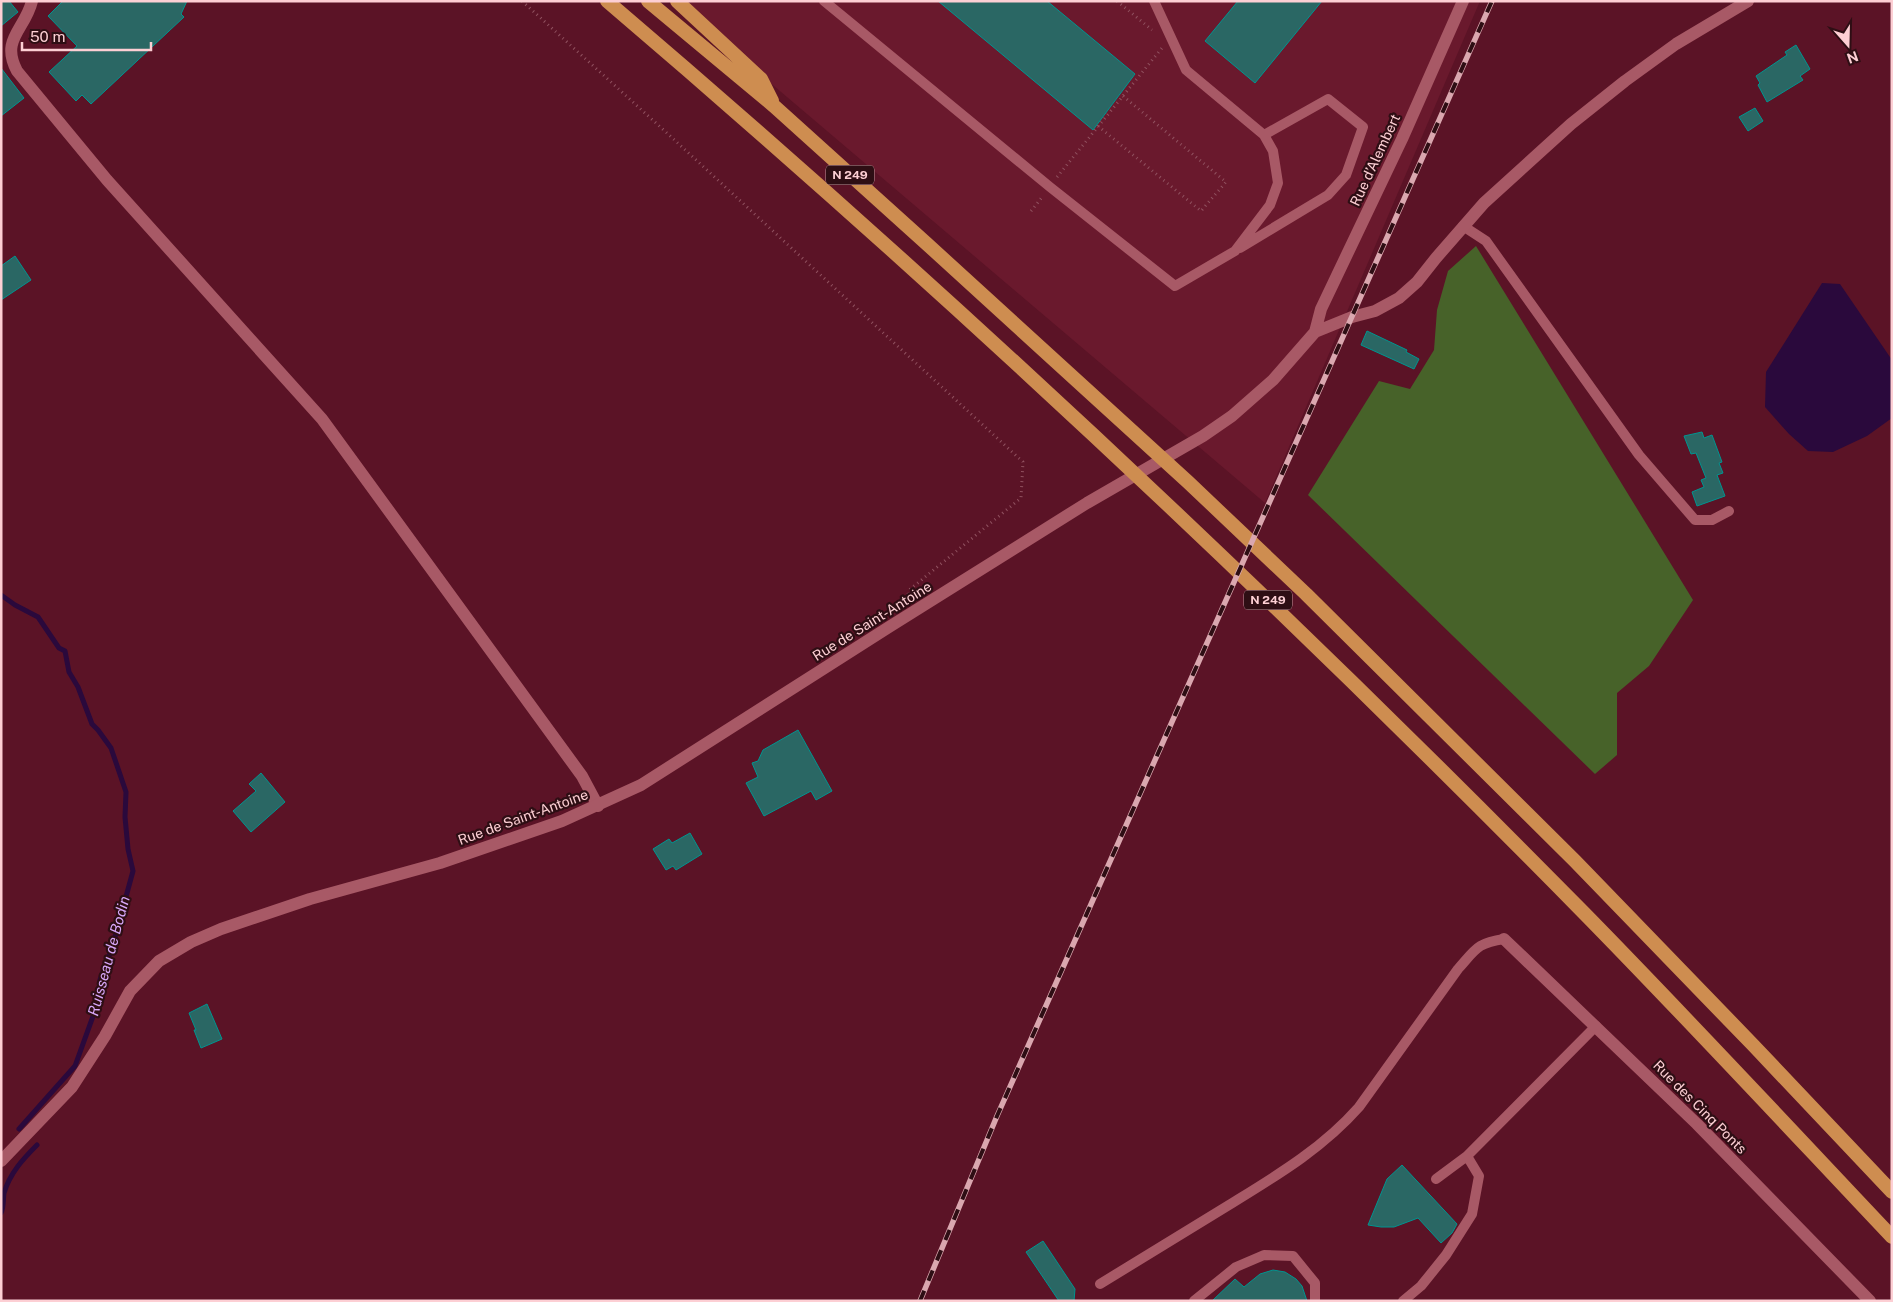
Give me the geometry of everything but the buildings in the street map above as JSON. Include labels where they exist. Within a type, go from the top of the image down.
[{"type":"highway","name":"N 249","points":[[607,1],[745,120],[966,318],[1352,682],[1586,915],[1892,1237]]},
{"type":"highway","name":"N 249","points":[[648,1],[774,106],[1063,367],[1306,594],[1581,868],[1754,1046],[1892,1192]]},
{"type":"highway","name":"N 249","points":[[677,1],[761,79],[774,106]]},
{"type":"street","points":[[32,1],[9,51],[10,60],[17,71],[107,180],[322,419],[582,776],[598,806]]},
{"type":"street","name":"Rue d’Alembert","points":[[1315,332],[1321,308],[1402,139],[1463,1]]},
{"type":"street","points":[[1315,332],[1352,317],[1376,311],[1399,298],[1417,282],[1484,203],[1571,124],[1676,44],[1748,1]]},
{"type":"street","name":"Rue de Saint-Antoine","points":[[1,1161],[72,1087],[105,1036],[130,991],[159,961],[192,942],[221,929],[310,899],[440,862],[562,821],[641,786],[1087,503],[1203,436],[1232,416],[1273,380],[1315,332]]},
{"type":"street","name":"Rue des Cinq Ponts","points":[[1504,939],[1697,1124],[1870,1301]]},
{"type":"lane","points":[[824,1],[1050,187],[1175,286],[1328,195],[1346,175],[1362,127],[1328,99],[1264,135]]},
{"type":"lane","points":[[1154,1],[1168,39],[1186,70],[1264,135],[1273,151],[1278,183],[1270,206],[1235,251]]},
{"type":"lane","points":[[1463,226],[1486,241],[1638,455],[1694,520],[1712,520],[1729,512]]},
{"type":"lane","points":[[1100,1284],[1287,1169],[1322,1144],[1359,1107],[1458,969],[1485,942],[1504,939]]},
{"type":"lane","points":[[1436,1179],[1467,1156],[1596,1026]]},
{"type":"lane","points":[[1403,1301],[1421,1286],[1446,1255],[1472,1214],[1479,1176],[1467,1156]]},
{"type":"lane","points":[[1194,1301],[1236,1266],[1264,1255],[1293,1256],[1315,1283],[1315,1301]]},
{"type":"path","points":[[522,1],[996,435],[1023,462],[1021,498],[908,592],[910,614]]},
{"type":"path","points":[[1030,211],[1168,39],[1117,1]]},
{"type":"path","points":[[1098,126],[1201,211],[1226,182],[1123,96]]},
{"type":"shaded area","points":[[674,1],[1480,1],[1265,503]]},
{"type":"shaded area","points":[[1822,283],[1840,284],[1892,360],[1892,418],[1867,436],[1833,452],[1808,451],[1789,434],[1765,407],[1766,372]]},
{"type":"green space","points":[[1476,246],[1693,600],[1649,666],[1617,693],[1617,755],[1595,774],[1308,495],[1379,381],[1410,389],[1434,350],[1437,310],[1448,271]]},
{"type":"waterway","name":"Ruisseau de Bodin","points":[[1,595],[38,617],[59,648],[65,651],[69,672],[78,687],[92,724],[111,748],[126,792],[125,817],[128,849],[133,871],[112,948],[100,980],[102,986],[96,1000],[96,1008],[75,1066],[19,1129]]},
{"type":"waterway","name":"Ruisseau de Bodin","points":[[1,1213],[4,1193],[13,1173],[37,1145]]},
{"type":"railway","points":[[920,1301],[997,1116],[1492,1]]}]
